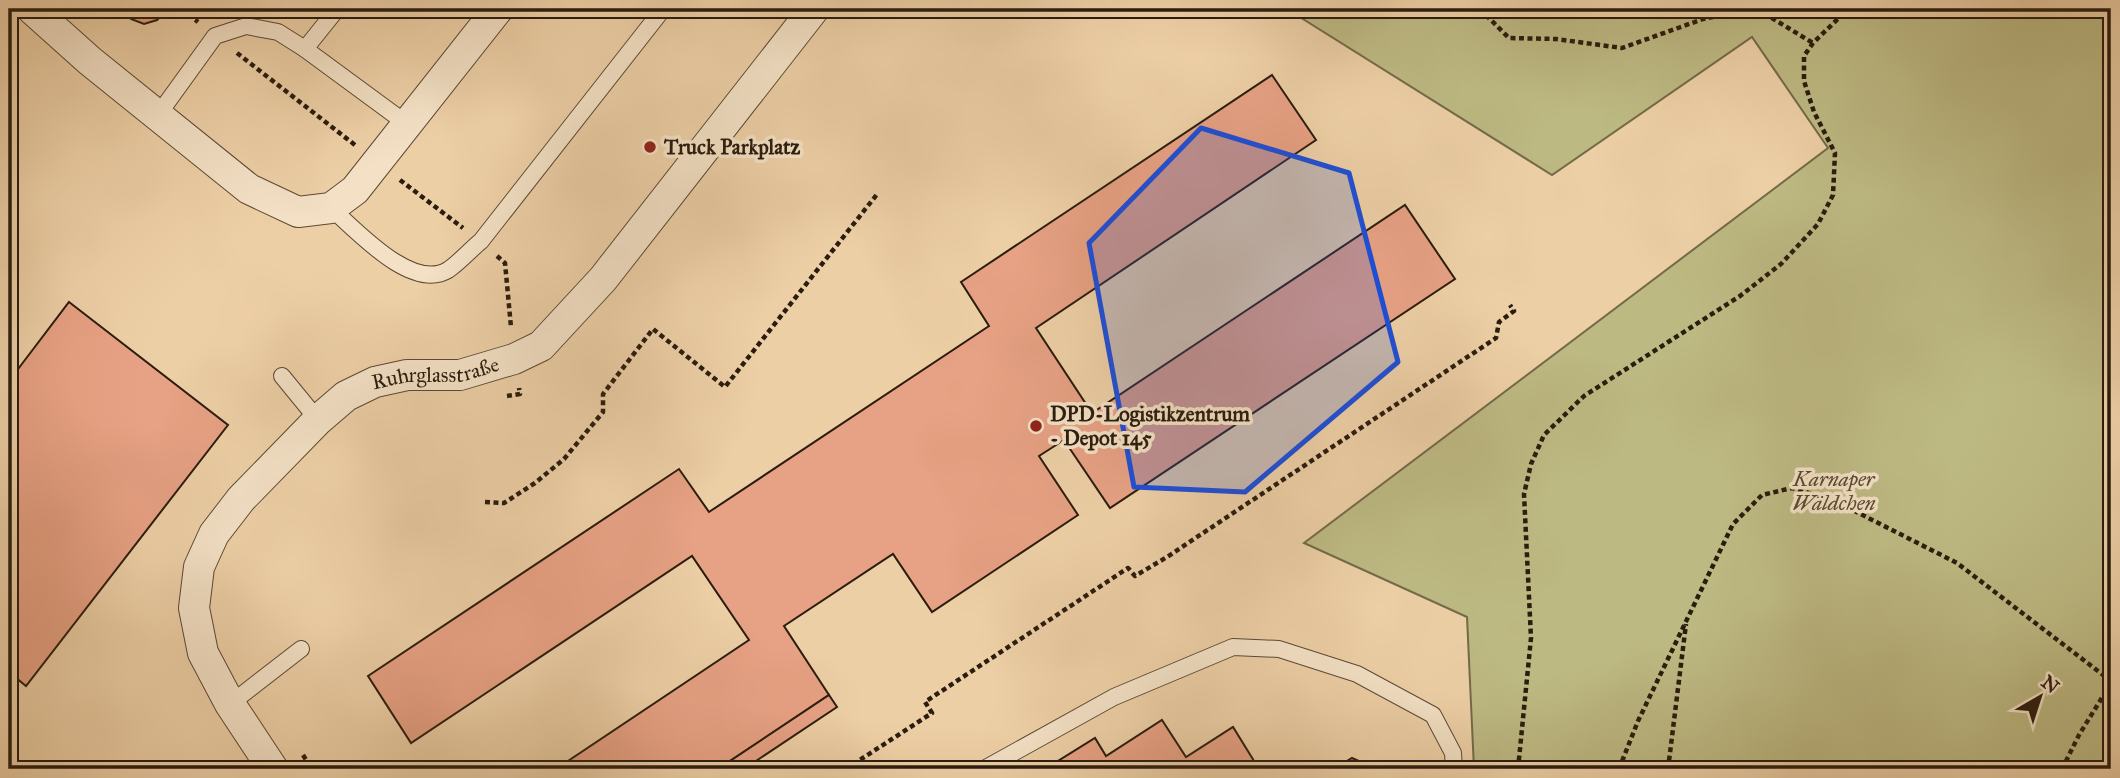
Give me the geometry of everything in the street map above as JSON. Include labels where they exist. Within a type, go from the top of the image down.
[{"type":"street","points":[[32,9],[90,61],[249,189],[298,212],[331,208],[355,190],[498,9]]},
{"type":"street","name":"Ruhrglasstraße","points":[[273,769],[230,704],[203,653],[194,608],[199,567],[214,534],[241,499],[318,420],[346,396],[375,382],[407,375],[460,375],[514,359],[541,346],[603,279],[814,9]]},
{"type":"lane","points":[[305,49],[337,9]]},
{"type":"lane","points":[[331,208],[390,259],[419,275],[446,271],[481,241],[663,9]]},
{"type":"lane","points":[[158,115],[215,36],[246,26],[278,32],[407,124]]},
{"type":"lane","points":[[282,376],[318,420]]},
{"type":"lane","points":[[984,769],[1114,697],[1233,647],[1279,649],[1357,674],[1433,715],[1453,753],[1454,769]]},
{"type":"lane","points":[[230,704],[301,649]]},
{"type":"path","points":[[1479,9],[1509,38],[1556,39],[1622,48],[1703,19],[1751,9]]},
{"type":"path","points":[[1757,9],[1813,43]]},
{"type":"path","points":[[1518,769],[1531,638],[1524,494],[1531,464],[1545,435],[1584,396],[1740,296],[1781,264],[1818,224],[1833,195],[1835,153],[1814,112],[1804,80],[1804,56],[1813,43],[1848,9]]},
{"type":"path","points":[[485,502],[504,503],[535,483],[564,459],[603,412],[603,394],[653,329],[725,387],[878,193]]},
{"type":"path","points":[[846,769],[932,713],[925,702],[1128,568],[1135,576],[1167,558],[1496,338],[1499,322],[1514,311],[1510,305]]},
{"type":"path","points":[[1619,769],[1638,721],[1733,524],[1762,495],[1792,488],[1833,500],[1956,563],[2111,682],[2062,769]]},
{"type":"path","points":[[1668,769],[1687,622]]},
{"type":"highlighted area","points":[[1201,128],[1349,173],[1398,362],[1245,492],[1134,487],[1089,243]]},
{"type":"green space","name":"Karnaper Wäldchen","points":[[1287,9],[2111,9],[2111,769],[1474,769],[1467,617],[1304,543],[1828,148],[1752,37],[1552,175]]},
{"type":"building","points":[[125,9],[167,9],[157,20],[144,24],[131,19]]},
{"type":"building","name":"DPD-Logistikzentrum - Depot 145","points":[[1272,75],[1316,140],[1036,328],[1092,413],[1405,205],[1455,279],[1110,508],[1064,440],[1039,456],[1078,515],[932,612],[893,554],[784,626],[829,695],[718,769],[556,769],[749,640],[692,556],[411,743],[368,676],[679,469],[709,512],[989,326],[961,282]]},
{"type":"building","points":[[69,302],[228,425],[26,686],[9,672],[9,381]]},
{"type":"building","points":[[829,695],[837,707],[744,769],[718,769]]},
{"type":"building","points":[[1162,720],[1186,757],[1233,727],[1259,769],[1045,769],[1095,738],[1106,756]]},
{"type":"building","points":[[1352,758],[1377,769],[1334,769]]},
{"type":"place","name":"Truck Parkplatz","points":[[650,147]]},
{"type":"place","name":"DPD-Logistikzentrum - Depot 145","points":[[1036,426]]}]
